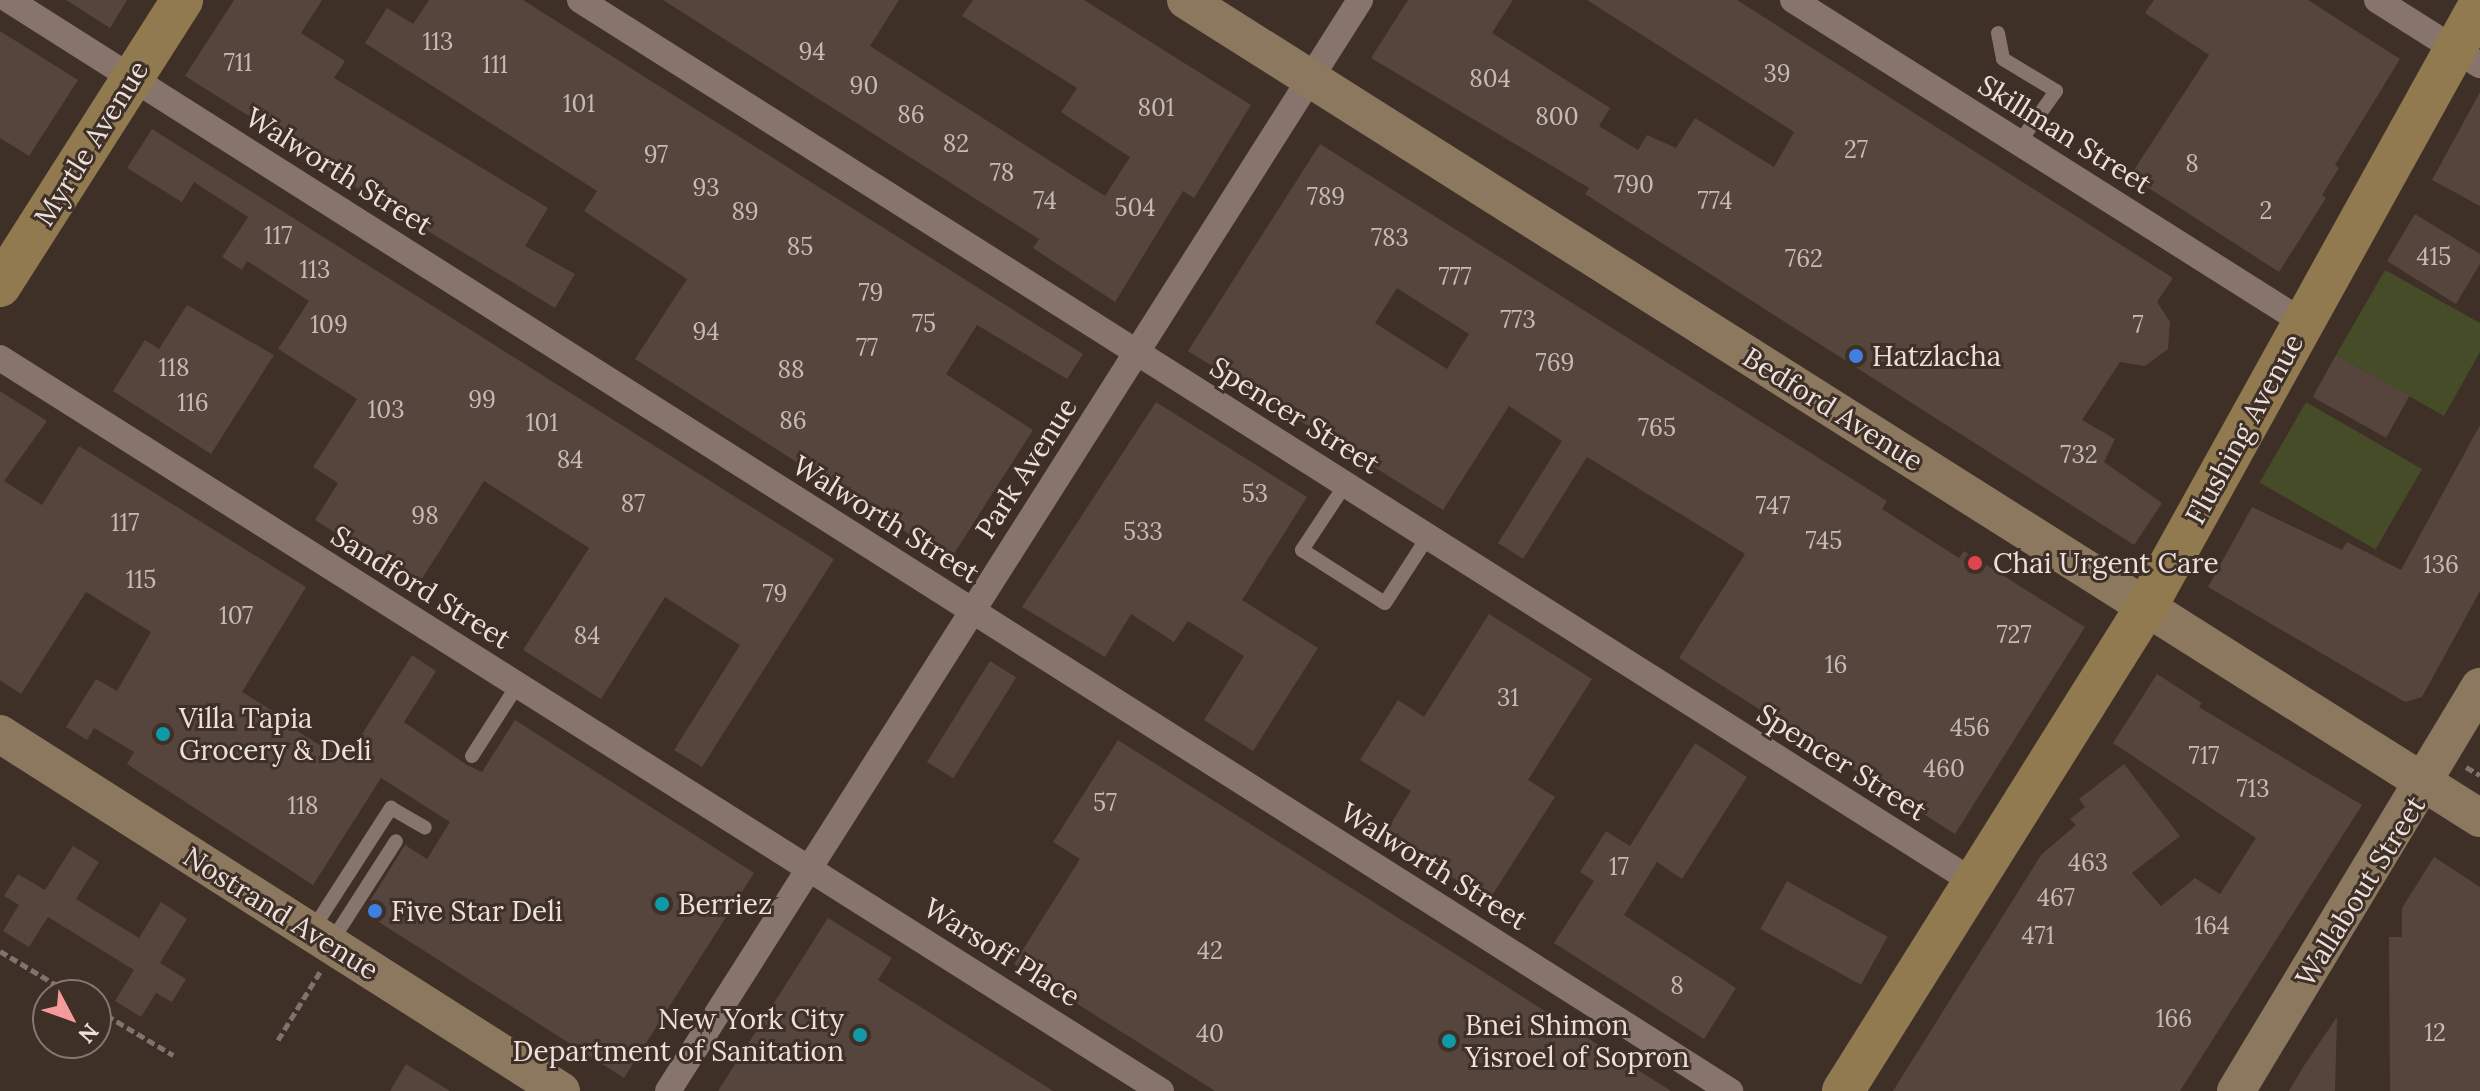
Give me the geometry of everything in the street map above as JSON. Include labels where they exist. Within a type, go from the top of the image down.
[{"type":"main road","name":"Myrtle Avenue","points":[[0,286],[182,0]]},
{"type":"main road","name":"Bedford Avenue","points":[[1186,0],[2480,818]]},
{"type":"main road","name":"Flushing Avenue","points":[[1843,1091],[2146,607],[2303,322],[2468,57],[2480,4]]},
{"type":"main road","name":"Wallabout Street","points":[[2236,1091],[2426,785],[2480,687]]},
{"type":"main road","name":"Nostrand Avenue","points":[[0,734],[561,1091]]},
{"type":"street","name":"Walworth Street","points":[[9,0],[1730,1091]]},
{"type":"street","name":"Spencer Street","points":[[580,0],[1975,883]]},
{"type":"street","name":"Park Avenue","points":[[668,1091],[1360,0]]},
{"type":"street","name":"Skillman Street","points":[[1793,0],[2303,322]]},
{"type":"street","points":[[2377,0],[2468,57]]},
{"type":"street","name":"Sandford Street","points":[[0,358],[808,870]]},
{"type":"street","name":"Warsoff Place","points":[[808,870],[1161,1091]]},
{"type":"lane","points":[[1998,33],[2003,59],[2056,91],[2019,143]]},
{"type":"lane","points":[[1345,485],[1302,550],[1385,603],[1427,538]]},
{"type":"lane","points":[[472,756],[517,686]]},
{"type":"lane","points":[[325,941],[391,808],[425,828]]},
{"type":"lane","points":[[325,941],[396,841]]},
{"type":"path","points":[[2465,766],[2480,775]]},
{"type":"path","points":[[278,1040],[325,941]]},
{"type":"path","points":[[0,951],[46,979]]},
{"type":"path","points":[[112,1019],[173,1055]]},
{"type":"green space","points":[[2385,270],[2480,323],[2480,352],[2444,416],[2336,355]]},
{"type":"green space","points":[[2306,402],[2422,469],[2376,550],[2260,483]]},
{"type":"building","points":[[66,0],[127,0],[110,28]]},
{"type":"building","points":[[234,0],[322,0],[301,33],[345,61],[334,78],[548,208],[525,246],[575,274],[555,308],[322,167],[324,163],[185,76]]},
{"type":"building","points":[[429,0],[523,0],[1083,354],[1067,379],[977,325],[946,374],[1033,430],[950,560],[635,359],[687,279],[584,211],[597,191],[365,43],[387,8],[413,24]]},
{"type":"building","points":[[663,0],[899,0],[870,46],[1105,196],[1130,157],[1061,112],[1077,88],[962,16],[973,0],[1084,0],[1251,105],[1194,198],[1183,191],[1115,302],[1033,248],[1039,239]]},
{"type":"building","points":[[1408,0],[1513,0],[1492,33],[1610,108],[1599,126],[1638,150],[1647,135],[1676,148],[1695,118],[1774,167],[1794,132],[1587,0],[1737,0],[2173,278],[2157,302],[2170,322],[2168,349],[2145,366],[2120,362],[2082,420],[2115,439],[2104,462],[2162,503],[2134,545],[1585,194],[1589,188],[1371,58]]},
{"type":"building","points":[[2154,0],[2308,0],[2400,59],[2335,165],[2339,168],[2322,195],[2326,198],[2279,272],[2130,176],[2209,55],[2145,13]]},
{"type":"building","points":[[0,31],[78,80],[29,156],[0,138]]},
{"type":"building","points":[[2480,92],[2480,206],[2432,180]]},
{"type":"building","points":[[152,129],[834,559],[702,767],[674,750],[740,645],[665,597],[601,699],[523,650],[589,548],[484,481],[418,585],[315,520],[338,483],[313,467],[357,399],[278,349],[309,301],[247,261],[242,270],[222,257],[248,217],[194,182],[182,202],[127,168]]},
{"type":"building","points":[[1320,144],[1887,501],[1882,509],[1959,558],[1964,551],[2085,627],[1955,834],[1679,658],[1745,554],[1587,457],[1523,559],[1498,543],[1562,441],[1509,406],[1443,510],[1188,351]],"holes":[[[1397,288],[1469,334],[1447,369],[1375,323]]]},
{"type":"building","points":[[2415,214],[2480,254],[2480,264],[2456,304],[2387,261]]},
{"type":"building","points":[[187,305],[274,355],[211,454],[113,391],[145,340],[159,349]]},
{"type":"building","points":[[2336,355],[2409,396],[2386,438],[2313,397]]},
{"type":"building","points":[[0,391],[47,421],[4,481],[42,505],[79,446],[306,587],[242,692],[294,724],[291,727],[345,761],[412,655],[436,671],[404,722],[467,765],[482,772],[515,720],[754,873],[624,1078],[363,912],[405,845],[427,859],[450,822],[381,778],[313,885],[127,764],[134,752],[94,728],[87,740],[66,727],[96,679],[117,691],[151,632],[86,592],[21,694],[0,680]]},
{"type":"building","points":[[1156,402],[1307,497],[1242,600],[1318,648],[1253,751],[1204,720],[1244,656],[1188,621],[1174,642],[1131,614],[1105,657],[1022,607]]},
{"type":"building","points":[[2480,425],[2480,591],[2422,697],[2405,702],[2208,587],[2252,507],[2342,550],[2347,542],[2401,570]]},
{"type":"building","points":[[1489,614],[1592,679],[1528,780],[1555,797],[1489,900],[1384,835],[1411,791],[1360,760],[1398,700],[1424,717]]},
{"type":"building","points":[[990,661],[1016,677],[953,778],[927,762]]},
{"type":"building","points":[[2157,674],[2202,703],[2199,707],[2362,805],[2180,1091],[1893,1091],[2041,855],[2076,825],[2070,819],[2085,807],[2079,799],[2124,764],[2180,836],[2132,873],[2161,906],[2195,878],[2220,894],[2256,838],[2113,743]]},
{"type":"building","points":[[1118,740],[1671,1091],[1215,1091],[1014,964],[1080,859],[1053,842]]},
{"type":"building","points":[[1695,743],[1747,777],[1682,879],[1657,862],[1624,915],[1736,988],[1704,1039],[1554,943],[1594,881],[1580,872],[1606,831],[1630,846]]},
{"type":"building","points":[[73,846],[99,862],[76,899],[139,938],[161,902],[187,919],[160,963],[186,979],[172,1002],[156,993],[141,1017],[115,1001],[134,970],[48,917],[29,947],[3,931],[19,905],[4,896],[18,874],[45,890]]},
{"type":"building","points":[[2434,857],[2480,887],[2480,1091],[2390,1091],[2389,937],[2402,937],[2402,908]]},
{"type":"building","points":[[1787,881],[1888,937],[1861,985],[1760,929]]},
{"type":"building","name":"New York City Department of Sanitation","points":[[828,918],[892,958],[878,980],[1053,1091],[718,1091]]},
{"type":"building","points":[[2337,1017],[2335,1091],[2289,1091],[2305,1064]]},
{"type":"building","points":[[406,1064],[450,1091],[390,1091]]},
{"type":"place","name":"Hatzlacha","points":[[1856,356]]},
{"type":"place","name":"Chai Urgent Care","points":[[1975,563]]},
{"type":"place","name":"Villa Tapia Grocery & Deli","points":[[163,734]]},
{"type":"place","name":"Berriez","points":[[662,904]]},
{"type":"place","name":"Five Star Deli","points":[[375,911]]},
{"type":"place","name":"New York City Department of Sanitation","points":[[860,1035]]},
{"type":"place","name":"Bnei Shimon Yisroel of Sopron","points":[[1449,1041]]}]
